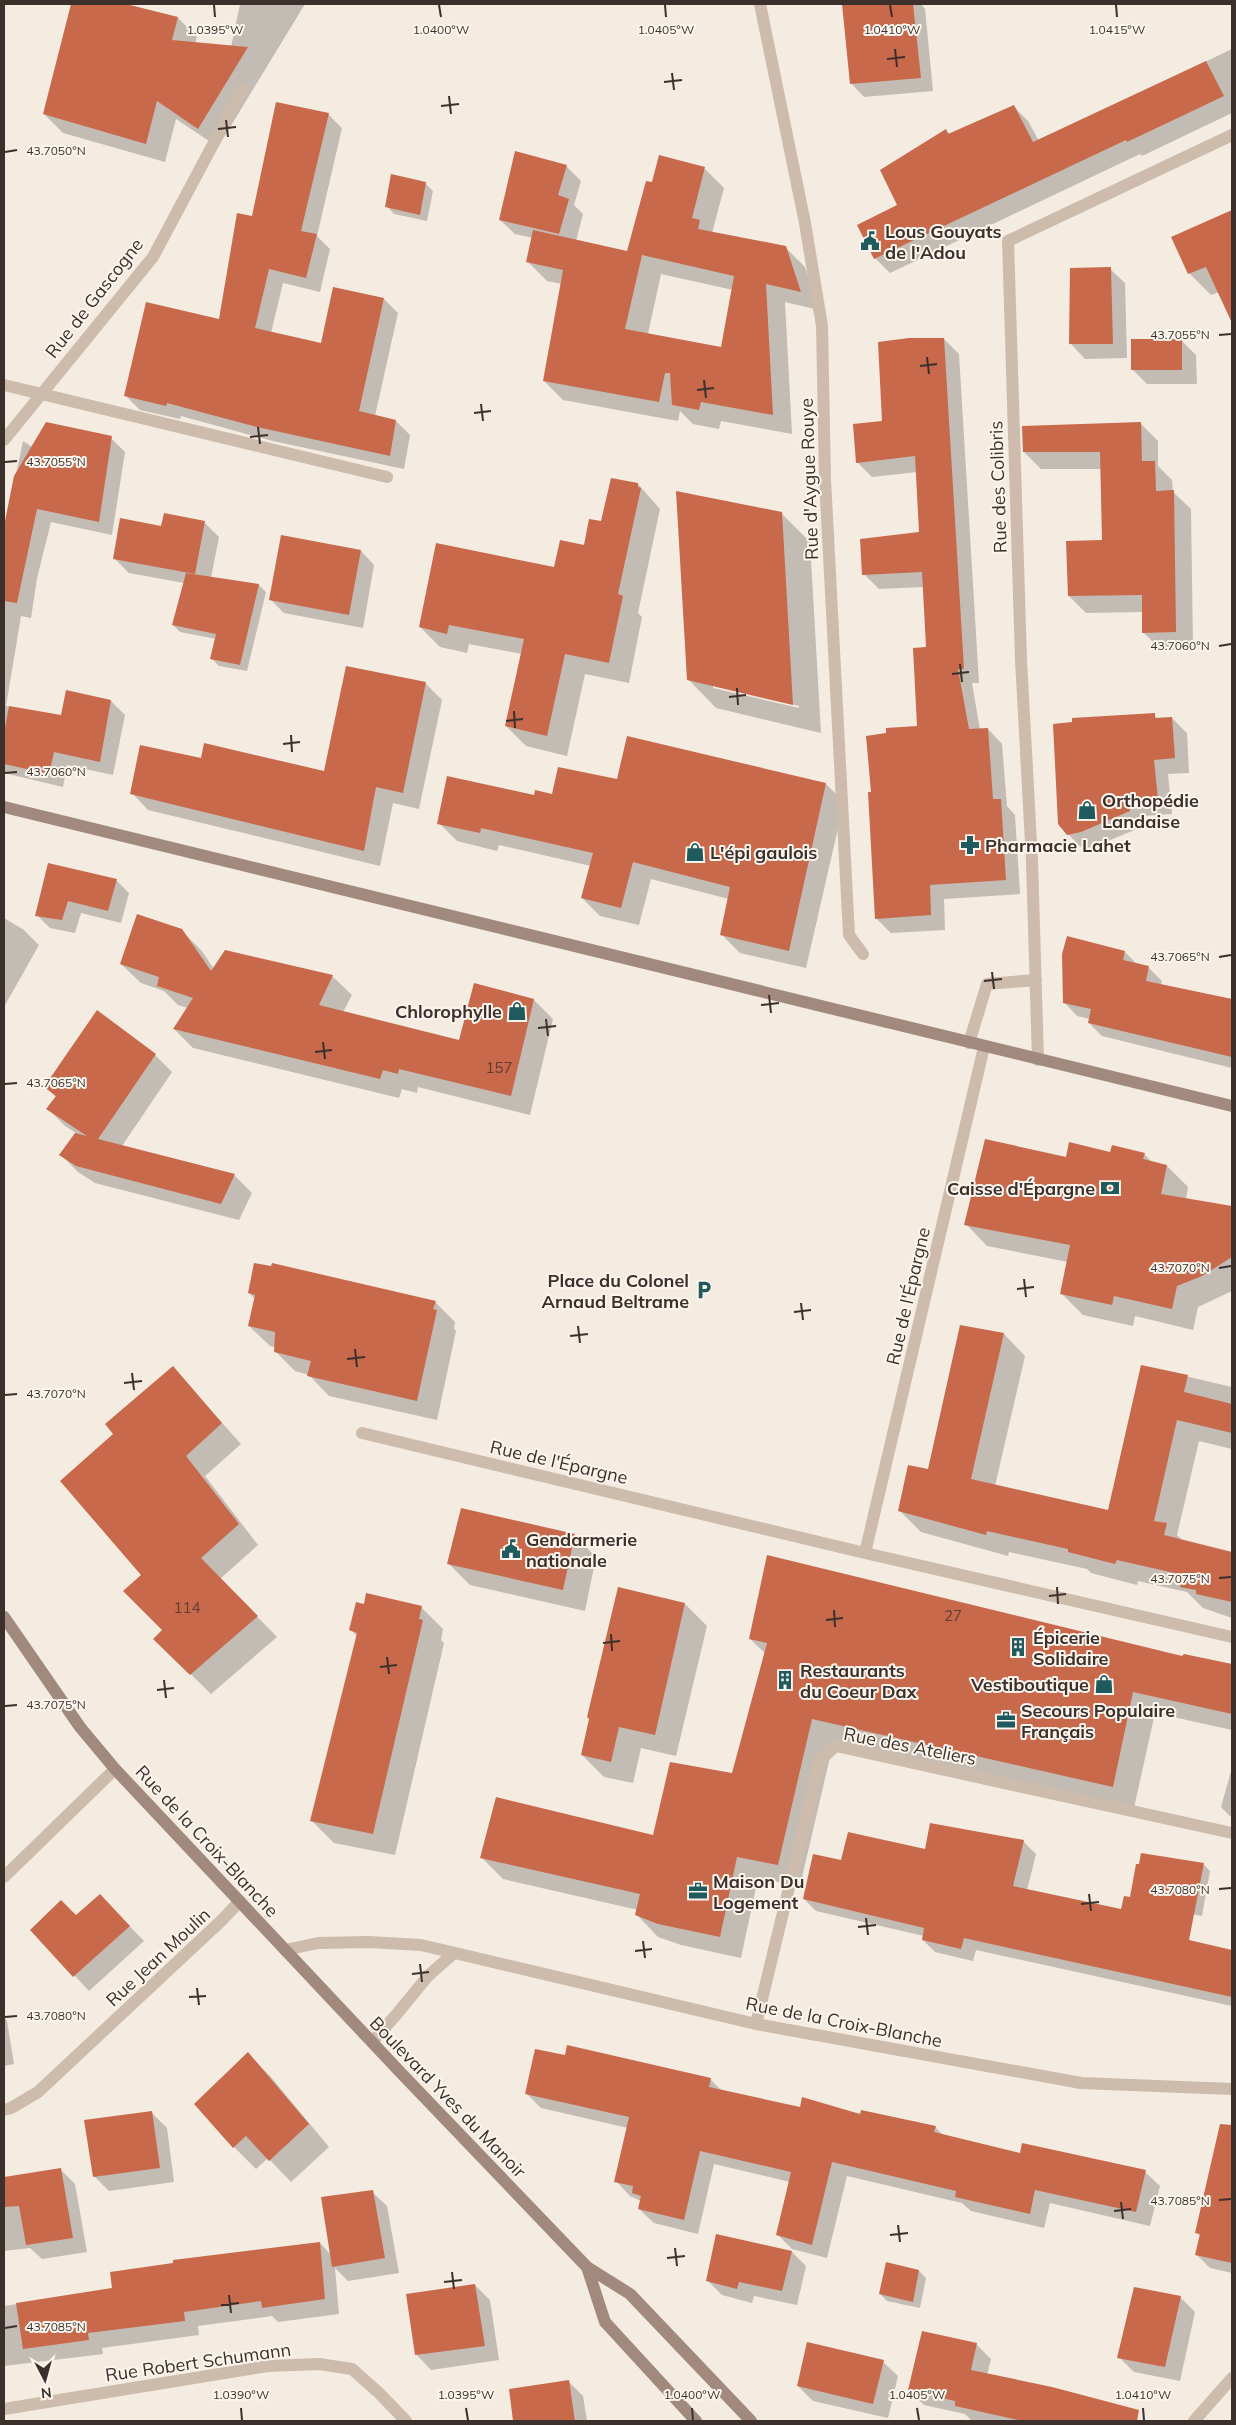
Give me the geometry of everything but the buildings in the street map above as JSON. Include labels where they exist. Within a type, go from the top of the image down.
[{"type":"main road","points":[[4,807],[1232,1106]]},
{"type":"main road","name":"Rue de la Croix-Blanche","points":[[4,1617],[80,1727],[115,1769],[285,1950]]},
{"type":"main road","name":"Boulevard Yves du Manoir","points":[[285,1950],[586,2267],[630,2294],[751,2421]]},
{"type":"main road","name":"Boulevard Yves du Manoir","points":[[586,2267],[605,2322],[696,2421]]},
{"type":"street","name":"Rue d'Aygue Rouye","points":[[760,4],[805,223],[822,326],[825,479],[849,935],[863,954]]},
{"type":"street","name":"Rue de Gascogne","points":[[4,440],[153,257],[242,90]]},
{"type":"street","name":"Rue des Colibris","points":[[1038,1060],[1021,660],[1008,241],[1232,135]]},
{"type":"street","points":[[4,385],[387,477]]},
{"type":"street","points":[[969,1042],[987,984],[1036,980]]},
{"type":"street","name":"Rue de l'Épargne","points":[[865,1553],[984,1047]]},
{"type":"street","name":"Rue de l'Épargne","points":[[362,1433],[865,1553],[1232,1637]]},
{"type":"street","name":"Rue des Ateliers","points":[[756,2024],[820,1760],[836,1746],[1232,1833]]},
{"type":"street","points":[[4,1877],[115,1769]]},
{"type":"street","name":"Rue Jean Moulin","points":[[4,2110],[38,2092],[240,1901]]},
{"type":"street","name":"Rue de la Croix-Blanche","points":[[285,1950],[318,1943],[369,1942],[421,1945],[756,2024],[1081,2083],[1232,2089]]},
{"type":"street","points":[[372,2042],[428,1976],[454,1954]]},
{"type":"street","name":"Rue Robert Schumann","points":[[4,2410],[268,2366],[319,2364],[352,2369],[406,2421]]},
{"type":"street","points":[[1194,2421],[1232,2378]]},
{"type":"place","name":"Lous Gouyats de l'Adou","points":[[870,241]]},
{"type":"place","name":"Orthopédie Landaise","points":[[1087,810]]},
{"type":"place","name":"Pharmacie Lahet","points":[[970,845]]},
{"type":"place","name":"L'épi gaulois","points":[[695,852]]},
{"type":"place","name":"Chlorophylle","points":[[517,1011]]},
{"type":"place","name":"Caisse d'Épargne","points":[[1110,1188]]},
{"type":"place","name":"Place du Colonel Arnaud Beltrame","points":[[704,1290]]},
{"type":"place","name":"Gendarmerie nationale","points":[[511,1549]]},
{"type":"place","name":"Épicerie Solidaire","points":[[1018,1647]]},
{"type":"place","name":"Restaurants du Coeur Dax","points":[[785,1680]]},
{"type":"place","name":"Vestiboutique","points":[[1104,1684]]},
{"type":"place","name":"Secours Populaire Français","points":[[1006,1720]]},
{"type":"place","name":"Maison Du Logement","points":[[698,1891]]}]
